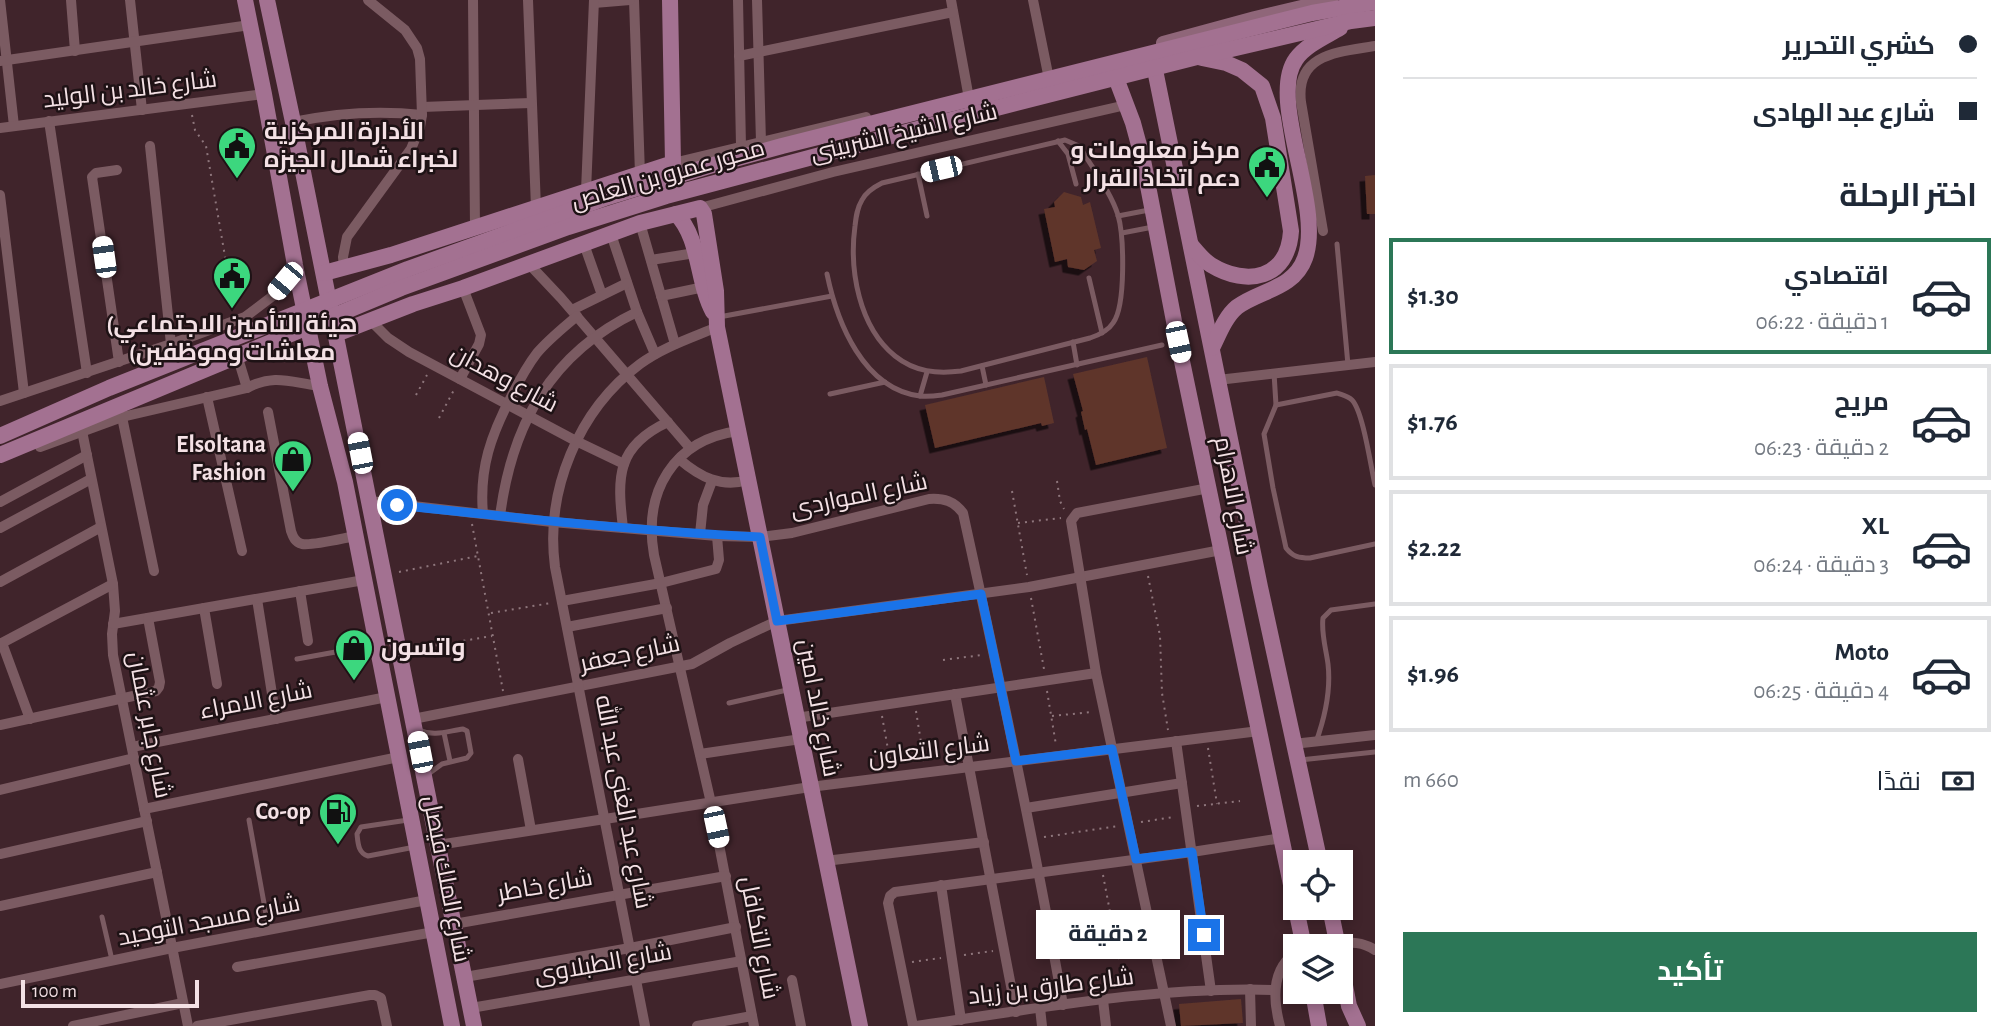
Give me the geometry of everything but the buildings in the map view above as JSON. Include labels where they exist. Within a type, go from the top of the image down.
[{"type":"main road","name":"شارع الملك فيصل","points":[[245,0],[295,265],[320,386],[345,481],[452,1026]]},
{"type":"main road","name":"شارع الملك فيصل","points":[[267,0],[474,1026]]},
{"type":"main road","points":[[670,0],[673,163]]},
{"type":"main road","name":"محور عمرو بن العاص","points":[[0,436],[109,388],[408,269],[628,190],[782,146],[1312,13],[1366,3]]},
{"type":"main road","name":"محور عمرو بن العاص","points":[[0,455],[401,288],[568,227],[666,196],[1197,57],[1375,18]]},
{"type":"main road","points":[[1212,348],[1232,312],[1245,302],[1286,282],[1303,265],[1310,234],[1289,104],[1288,81],[1291,68],[1301,53],[1351,22]]},
{"type":"main road","name":"شارع الاهرام","points":[[1150,46],[1317,850]]},
{"type":"main road","name":"شارع الاهرام","points":[[1108,57],[1139,141],[1284,850]]},
{"type":"main road","points":[[1191,245],[1204,260],[1223,272],[1254,277],[1266,274],[1283,261],[1290,246],[1291,231],[1273,118],[1262,86],[1236,67],[1197,57]]},
{"type":"main road","name":"شارع الشيخ الشربينى","points":[[324,273],[391,255],[673,163]]},
{"type":"main road","name":"شارع الشيخ الشربينى","points":[[336,334],[640,223],[700,208]]},
{"type":"main road","name":"شارع خالد امين","points":[[700,208],[704,214],[716,290],[717,322],[738,431],[860,1026]]},
{"type":"main road","name":"شارع خالد امين","points":[[676,214],[687,229],[706,297],[717,322]]},
{"type":"main road","points":[[391,255],[380,273],[380,283],[392,300],[413,304]]},
{"type":"main road","points":[[345,481],[356,485],[365,477]]},
{"type":"main road","points":[[350,508],[358,500],[370,501]]},
{"type":"main road","points":[[1314,1004],[1319,1026]]},
{"type":"main road","points":[[1349,1004],[1358,1026]]},
{"type":"street","points":[[0,0],[3,61],[14,126]]},
{"type":"street","points":[[71,0],[75,51]]},
{"type":"street","points":[[130,0],[142,110]]},
{"type":"street","points":[[344,268],[347,237],[411,149],[420,127],[422,111],[420,59],[417,48],[405,30],[368,0]]},
{"type":"street","points":[[473,0],[475,228]]},
{"type":"street","points":[[528,0],[536,208]]},
{"type":"street","points":[[586,191],[594,1],[632,0],[640,174]]},
{"type":"street","points":[[738,0],[741,146]]},
{"type":"street","points":[[757,0],[761,142]]},
{"type":"street","points":[[951,0],[968,93]]},
{"type":"street","points":[[1033,0],[1048,74]]},
{"type":"street","points":[[1108,57],[1331,0]]},
{"type":"street","points":[[739,56],[953,12]]},
{"type":"street","points":[[1156,74],[1375,23]]},
{"type":"street","points":[[3,61],[250,24]]},
{"type":"street","points":[[1323,230],[1301,102],[1302,80],[1315,61],[1325,56],[1375,46]]},
{"type":"street","name":"شارع الشيخ الشربينى","points":[[673,163],[1048,74],[1108,57]]},
{"type":"street","name":"شارع خالد بن الوليد","points":[[0,128],[264,94]]},
{"type":"street","points":[[293,122],[349,112],[422,111],[474,105],[531,103]]},
{"type":"street","name":"شارع الشيخ الشربينى","points":[[700,208],[833,172],[1126,105]]},
{"type":"street","points":[[49,121],[87,373]]},
{"type":"street","points":[[150,146],[171,344]]},
{"type":"street","points":[[117,170],[96,173],[92,179],[119,362]]},
{"type":"street","points":[[0,195],[24,393]]},
{"type":"street","points":[[640,223],[675,344]]},
{"type":"street","points":[[611,234],[637,312],[655,354]]},
{"type":"street","points":[[584,244],[602,295]]},
{"type":"street","points":[[650,260],[695,253]]},
{"type":"street","points":[[529,264],[690,448],[709,438],[738,431]]},
{"type":"street","points":[[0,401],[245,317],[267,301],[295,265]]},
{"type":"street","points":[[483,514],[481,497],[485,458],[507,405],[536,354],[574,313],[627,283]]},
{"type":"street","points":[[661,296],[704,287]]},
{"type":"street","points":[[460,379],[480,344],[481,335],[463,288]]},
{"type":"street","points":[[500,516],[509,466],[517,440],[544,389],[563,365],[594,337],[637,312]]},
{"type":"street","name":"شارع وهدان","points":[[371,321],[398,345],[507,405],[624,464]]},
{"type":"street","name":"شارع عبد الغنى عبد الله","points":[[645,1026],[554,560],[552,522],[576,441],[604,398],[627,374],[655,354],[717,322]]},
{"type":"street","points":[[228,324],[247,388]]},
{"type":"street","points":[[1218,380],[1375,362]]},
{"type":"street","points":[[0,462],[122,417],[247,388],[259,382],[282,379],[320,386]]},
{"type":"street","points":[[0,395],[11,397]]},
{"type":"street","points":[[207,397],[242,551]]},
{"type":"street","points":[[268,412],[295,540],[307,544],[356,536]]},
{"type":"street","points":[[122,417],[154,572]]},
{"type":"street","points":[[623,528],[619,483],[624,464],[629,453],[645,435],[668,422]]},
{"type":"street","name":"شارع جابر عثمان","points":[[82,431],[113,584],[113,655],[188,1026]]},
{"type":"street","name":"شارع التكافل","points":[[690,448],[663,480],[652,507],[651,530],[654,555],[711,803],[753,1021]]},
{"type":"street","points":[[0,502],[87,455]]},
{"type":"street","points":[[680,458],[690,468],[712,481],[725,484],[748,480]]},
{"type":"street","points":[[0,528],[91,479]]},
{"type":"street","points":[[699,534],[703,505],[712,481]]},
{"type":"street","points":[[1171,1026],[1096,673],[1071,526],[1072,517],[1077,513],[1209,488]]},
{"type":"street","name":"شارع المواردى","points":[[370,501],[552,522],[760,537],[792,533],[929,499],[944,499],[955,503],[963,513],[994,653],[1040,872],[1063,1005]]},
{"type":"street","points":[[0,582],[102,527]]},
{"type":"street","points":[[562,601],[661,583],[716,569],[719,560],[717,536]]},
{"type":"street","name":"شارع جعفر","points":[[414,723],[505,701],[681,667],[697,662],[777,621],[1029,587],[1221,550]]},
{"type":"street","points":[[113,624],[364,580]]},
{"type":"street","points":[[30,719],[1,644],[113,584]]},
{"type":"street","points":[[300,591],[308,641]]},
{"type":"street","points":[[257,599],[276,719]]},
{"type":"street","points":[[204,608],[217,684]]},
{"type":"street","points":[[567,627],[667,608]]},
{"type":"street","points":[[0,725],[154,692],[159,687],[148,618]]},
{"type":"street","points":[[796,718],[1096,673]]},
{"type":"street","points":[[955,694],[1016,1012]]},
{"type":"street","name":"شارع الامراء","points":[[0,790],[133,752],[387,697]]},
{"type":"street","name":"شارع التعاون","points":[[438,845],[810,787],[1259,731]]},
{"type":"street","points":[[1295,752],[1316,742],[1375,736]]},
{"type":"street","points":[[700,754],[801,739]]},
{"type":"street","points":[[1173,741],[1182,783],[1212,991]]},
{"type":"street","points":[[144,809],[399,757]]},
{"type":"street","points":[[517,759],[531,830]]},
{"type":"street","points":[[1026,808],[1182,783]]},
{"type":"street","points":[[0,854],[146,821]]},
{"type":"street","points":[[915,1026],[888,899],[892,894],[898,891],[1282,838]]},
{"type":"street","points":[[825,861],[984,842]]},
{"type":"street","points":[[0,906],[157,872]]},
{"type":"street","name":"شارع خاطر","points":[[454,924],[726,876]]},
{"type":"street","points":[[941,885],[965,1021]]},
{"type":"street","name":"شارع مسجد التوحيد","points":[[0,984],[172,947],[427,900]]},
{"type":"street","points":[[465,977],[736,928]]},
{"type":"street","points":[[237,967],[434,932]]},
{"type":"street","points":[[1353,942],[1375,950]]},
{"type":"street","name":"شارع الطبلاوى","points":[[471,1008],[742,961]]},
{"type":"street","points":[[1280,1026],[1275,990],[1277,976],[1283,964]]},
{"type":"street","points":[[793,980],[801,1026]]},
{"type":"street","points":[[1250,989],[1251,1026]]},
{"type":"street","name":"شارع طارق بن زياد","points":[[915,1026],[1103,1000],[1212,991],[1275,990]]},
{"type":"street","points":[[197,1026],[370,995],[381,998],[387,1026]]},
{"type":"street","points":[[1103,1000],[1106,1026]]},
{"type":"street","points":[[73,1026],[183,1003]]},
{"type":"street","points":[[1040,1008],[1042,1026]]},
{"type":"street","points":[[697,1026],[753,1021]]},
{"type":"lane","points":[[1058,141],[1068,154],[1076,184]]},
{"type":"lane","points":[[1058,141],[1072,142],[1079,146],[1111,198],[1118,216],[1122,233],[1120,304],[1113,325],[1102,333],[1073,342],[982,366],[941,373],[927,372],[896,357],[874,331],[863,309],[857,285],[854,235],[857,211],[862,199],[871,189],[882,183],[1058,141]]},
{"type":"lane","points":[[918,174],[927,216]]},
{"type":"lane","points":[[1118,216],[1152,210]]},
{"type":"lane","points":[[1122,233],[1156,227]]},
{"type":"lane","points":[[1337,244],[1348,365]]},
{"type":"lane","points":[[827,274],[842,325],[868,366],[885,382],[920,396],[942,396],[1163,345]]},
{"type":"lane","points":[[1089,278],[1102,333]]},
{"type":"lane","points":[[717,322],[832,296]]},
{"type":"lane","points":[[1073,342],[1077,365]]},
{"type":"lane","points":[[982,366],[986,385]]},
{"type":"lane","points":[[920,396],[927,372]]},
{"type":"lane","points":[[1274,373],[1276,405],[1266,426],[1265,444],[1286,548],[1292,555],[1310,558],[1375,544]]},
{"type":"lane","points":[[830,394],[885,382]]},
{"type":"lane","points":[[1276,405],[1337,393],[1353,400],[1359,412],[1375,485]]},
{"type":"lane","points":[[1316,742],[1328,692],[1323,618],[1331,610],[1375,604]]},
{"type":"lane","points":[[297,659],[377,644]]},
{"type":"lane","points":[[729,704],[790,690]]},
{"type":"lane","points":[[414,723],[428,734],[465,730],[471,753],[467,758],[450,761],[436,768],[425,778]]},
{"type":"lane","points":[[444,733],[450,761]]},
{"type":"lane","points":[[1295,752],[1375,752]]},
{"type":"lane","points":[[411,819],[361,827],[357,834],[359,849],[368,856],[416,847]]},
{"type":"lane","points":[[249,820],[269,931]]},
{"type":"lane","points":[[102,917],[112,960]]},
{"type":"path","points":[[191,103],[195,130],[206,146],[227,268]]},
{"type":"path","points":[[416,395],[432,364]]},
{"type":"path","points":[[439,418],[460,379]]},
{"type":"path","points":[[1056,481],[1060,501],[1072,517]]},
{"type":"path","points":[[1012,491],[1058,756]]},
{"type":"path","points":[[470,513],[505,701]]},
{"type":"path","points":[[1018,523],[1072,517]]},
{"type":"path","points":[[384,575],[478,556]]},
{"type":"path","points":[[1146,566],[1160,636],[1162,693],[1173,741]]},
{"type":"path","points":[[489,614],[562,601]]},
{"type":"path","points":[[400,652],[493,636]]},
{"type":"path","points":[[943,660],[994,653]]},
{"type":"path","points":[[914,700],[925,772]]},
{"type":"path","points":[[880,705],[893,776]]},
{"type":"path","points":[[1051,716],[1104,710]]},
{"type":"path","points":[[1206,737],[1217,804]]},
{"type":"path","points":[[1033,839],[1128,824],[1240,801]]},
{"type":"path","points":[[1100,864],[1119,959]]},
{"type":"place","name":"الأدارة المركزية لخبراء شمال الجيزه","points":[[237,180]]},
{"type":"place","name":"مركز معلومات و دعم اتخاذ القرار","points":[[1267,199]]},
{"type":"place","name":"(هيئة التأمين الاجتماعي (معاشات وموظفين","points":[[232,310]]},
{"type":"place","name":"Elsoltana Fashion","points":[[293,493]]},
{"type":"place","name":"واتسون","points":[[354,682]]},
{"type":"place","name":"Co-op","points":[[338,846]]},
{"type":"route","points":[[397,505],[552,522],[760,537],[777,621],[981,594],[1016,761],[1112,749],[1136,859],[1192,852],[1204,935]]}]
